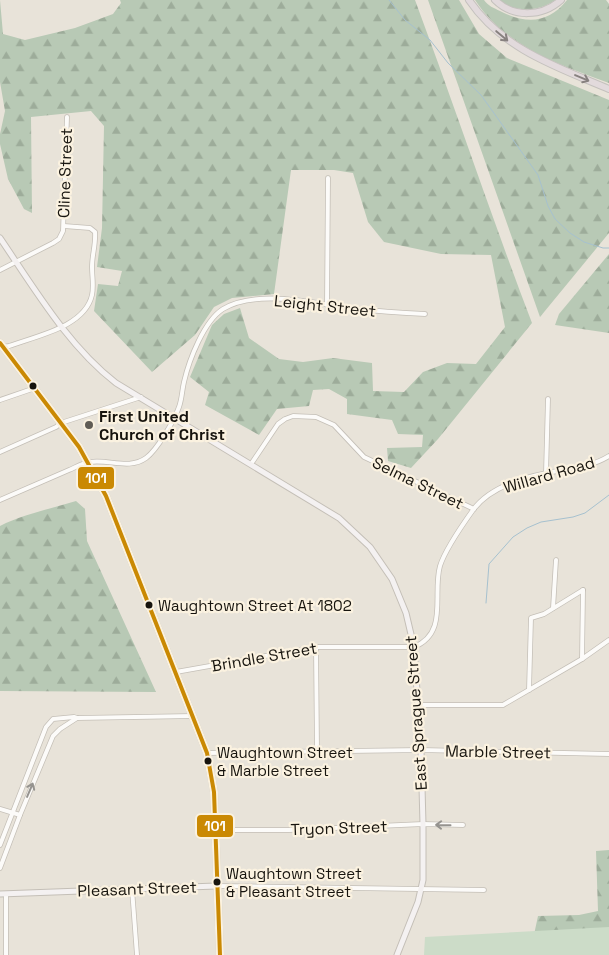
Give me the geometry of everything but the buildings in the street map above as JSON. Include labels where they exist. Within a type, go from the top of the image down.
[{"type":"highway","points":[[469,0],[490,25],[522,50],[554,66],[609,89]]},
{"type":"highway","points":[[495,0],[505,8],[532,13],[552,7],[561,0]]},
{"type":"main road","points":[[1,346],[35,388],[89,462],[106,496],[207,753],[214,792],[220,955]]},
{"type":"street","name":"Cline Street","points":[[0,270],[59,239],[64,231],[67,116]]},
{"type":"street","points":[[327,305],[328,178]]},
{"type":"street","points":[[1,346],[9,346],[62,326],[78,317],[85,310],[91,298],[93,287],[92,257],[96,238],[95,232],[90,228],[64,226]]},
{"type":"street","name":"East Sprague Street","points":[[0,238],[62,326],[92,363],[116,383],[333,514],[364,540],[383,565],[399,593],[414,647],[421,750],[423,824],[422,890],[397,955]]},
{"type":"street","name":"Leight Street","points":[[0,500],[89,462],[133,464],[146,458],[156,447],[179,407],[191,357],[213,318],[223,310],[239,303],[260,300],[298,301],[425,314]]},
{"type":"street","points":[[0,400],[35,388]]},
{"type":"street","points":[[0,452],[61,423],[141,397]]},
{"type":"street","points":[[546,473],[548,399]]},
{"type":"street","name":"Selma Street","points":[[251,464],[278,424],[284,419],[293,416],[316,417],[334,425],[364,457],[474,509]]},
{"type":"street","name":"Willard Road","points":[[414,647],[428,639],[434,628],[441,564],[474,509],[482,500],[498,490],[546,473],[586,466],[609,456]]},
{"type":"street","points":[[553,608],[556,560]]},
{"type":"street","points":[[529,690],[531,618],[544,614],[583,590],[582,659]]},
{"type":"street","points":[[418,705],[503,705],[582,659],[609,640]]},
{"type":"street","points":[[316,647],[316,750]]},
{"type":"street","name":"Brindle Street","points":[[176,672],[316,647],[414,647]]},
{"type":"street","points":[[0,845],[46,727],[52,720],[58,718],[193,716]]},
{"type":"street","points":[[0,868],[20,815],[54,736],[60,729],[77,718]]},
{"type":"street","points":[[52,720],[60,729]]},
{"type":"street","name":"Marble Street","points":[[207,753],[421,750],[609,754]]},
{"type":"street","points":[[0,809],[20,815]]},
{"type":"street","name":"Tryon Street","points":[[215,830],[288,830],[423,824],[463,825]]},
{"type":"street","name":"Pleasant Street","points":[[3,894],[216,886],[484,890]]},
{"type":"street","points":[[132,889],[137,955]]},
{"type":"street","points":[[3,894],[6,955]]},
{"type":"green space","points":[[0,0],[3,34],[25,40],[75,28],[113,14],[121,3],[120,0],[415,0],[532,323],[438,439],[411,468],[388,461],[387,448],[422,447],[423,435],[398,434],[392,420],[347,414],[347,399],[329,389],[313,390],[309,406],[277,409],[259,435],[205,405],[209,392],[190,377],[212,325],[224,314],[240,308],[249,338],[279,359],[303,362],[333,358],[372,363],[373,391],[404,392],[423,372],[447,363],[476,364],[505,327],[491,255],[441,254],[384,242],[368,222],[353,173],[334,170],[291,170],[274,294],[232,298],[214,307],[195,335],[152,372],[94,311],[98,284],[118,286],[122,271],[97,267],[102,228],[104,126],[91,111],[31,117],[32,213],[24,209],[8,179],[0,144],[5,111],[0,82]]},
{"type":"green space","points":[[428,0],[459,0],[479,34],[507,58],[609,100],[609,233],[540,317]]},
{"type":"green space","points":[[475,0],[484,0],[500,11],[528,20],[552,14],[567,0],[606,0],[609,4],[609,83],[553,61],[517,42],[487,16]]},
{"type":"green space","points":[[499,0],[555,0],[542,7],[520,9]]},
{"type":"green space","points":[[609,254],[609,333],[555,325],[559,314]]},
{"type":"green space","points":[[76,501],[85,509],[87,541],[156,692],[0,691],[0,526],[28,515]]},
{"type":"green space","points":[[609,850],[609,955],[463,955],[532,944],[538,916],[579,915],[598,911],[596,851]]},
{"type":"green space","points":[[609,927],[609,955],[424,955],[425,937]]},
{"type":"waterway","points":[[389,0],[405,20],[430,40],[448,63],[481,95],[538,175],[548,206],[555,219],[570,233],[584,242],[609,248]]},
{"type":"waterway","points":[[486,603],[489,564],[513,537],[541,522],[573,517],[585,513],[609,495]]},
{"type":"transit line","name":"101","points":[[0,343],[79,447],[106,496],[207,753],[214,792],[220,955]]},
{"type":"place","name":"First United Church of Christ","points":[[89,425]]},
{"type":"place","name":"Waughtown Street At 1802","points":[[149,605]]},
{"type":"place","name":"Waughtown Street & Marble Street","points":[[208,761]]},
{"type":"place","name":"Waughtown Street & Pleasant Street","points":[[217,882]]}]
